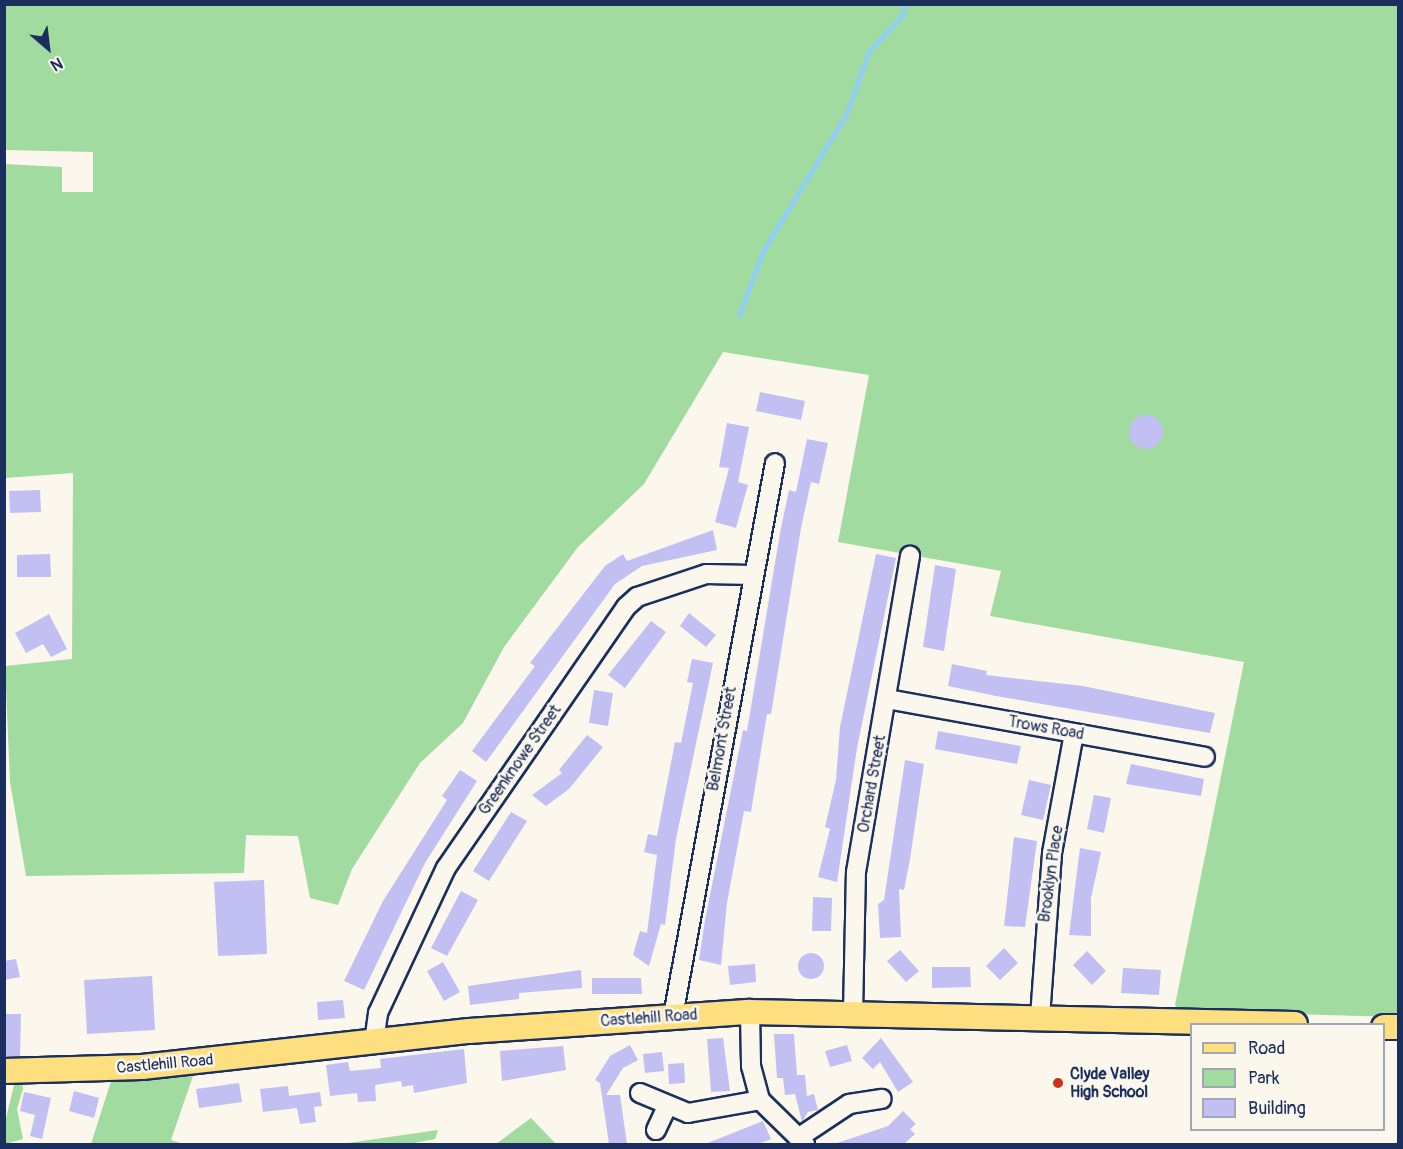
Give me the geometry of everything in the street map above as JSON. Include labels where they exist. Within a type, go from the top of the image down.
[{"type":"main road","name":"Castlehill Road","points":[[4,1071],[142,1067],[374,1042],[673,1016],[750,1012],[1259,1023]]},
{"type":"street","name":"Belmont Street","points":[[673,1016],[752,575],[775,463]]},
{"type":"street","name":"Orchard Street","points":[[853,1013],[856,872],[910,556]]},
{"type":"street","name":"Greenknowe Street","points":[[374,1042],[378,1013],[446,868],[626,607],[637,597],[706,574],[752,575]]},
{"type":"street","name":"Trows Road","points":[[887,699],[1205,757]]},
{"type":"street","name":"Brooklyn Place","points":[[1040,1017],[1052,853],[1074,733]]},
{"type":"street","points":[[750,1012],[751,1066],[760,1100],[801,1141],[849,1104],[882,1099]]},
{"type":"street","points":[[640,1093],[667,1106],[707,1112],[760,1100]]},
{"type":"street","points":[[656,1130],[667,1106]]},
{"type":"green space","points":[[5,5],[1398,5],[1398,1017],[1181,1011],[1175,1005],[1244,662],[990,616],[1001,571],[838,542],[869,375],[723,352],[644,484],[578,547],[504,647],[463,723],[420,763],[352,869],[338,905],[310,898],[298,836],[246,835],[244,873],[26,876],[10,782],[5,666],[72,659],[73,473],[5,478],[4,164],[62,167],[62,192],[93,192],[93,152],[5,150]]},
{"type":"green space","points":[[194,1073],[171,1140],[184,1144],[91,1144],[111,1081]]},
{"type":"green space","points":[[15,1081],[22,1081],[23,1089],[17,1109],[23,1139],[5,1144],[5,1122]]},
{"type":"green space","points":[[531,1118],[556,1144],[496,1144]]},
{"type":"green space","points":[[438,1130],[435,1139],[409,1144],[341,1144]]},
{"type":"building","points":[[760,392],[805,401],[801,420],[756,411]]},
{"type":"building","points":[[1146,415],[1158,420],[1163,432],[1158,444],[1146,449],[1134,444],[1129,432],[1134,420]]},
{"type":"building","points":[[727,423],[749,427],[738,482],[748,485],[736,528],[715,522],[729,468],[719,467]]},
{"type":"building","points":[[807,439],[828,443],[819,484],[811,482],[801,528],[771,714],[767,714],[751,812],[744,811],[727,903],[721,965],[699,960],[705,920],[743,730],[747,731],[789,490],[796,492]]},
{"type":"building","points":[[40,490],[41,512],[10,513],[9,491]]},
{"type":"building","points":[[713,530],[717,550],[642,566],[615,584],[486,762],[472,751],[535,666],[530,663],[605,566],[623,554],[627,561]]},
{"type":"building","points":[[50,554],[51,577],[17,577],[17,555]]},
{"type":"building","points":[[876,554],[896,558],[857,748],[837,882],[818,877],[830,829],[825,827],[836,780],[840,727]]},
{"type":"building","points":[[935,565],[956,569],[944,651],[923,647]]},
{"type":"building","points":[[689,613],[716,635],[706,647],[680,626]]},
{"type":"building","points":[[49,614],[67,649],[51,657],[43,644],[26,653],[15,633]]},
{"type":"building","points":[[651,621],[666,632],[625,688],[608,675]]},
{"type":"building","points":[[692,659],[713,663],[676,839],[665,925],[661,924],[649,966],[633,955],[640,931],[647,933],[657,855],[644,852],[648,834],[657,836],[675,742],[681,743],[693,683],[687,682]]},
{"type":"building","points":[[952,664],[987,671],[986,675],[1083,686],[1215,713],[1210,733],[996,696],[948,686]]},
{"type":"building","points":[[594,690],[613,693],[608,726],[589,723]]},
{"type":"building","points":[[938,731],[1021,746],[1017,764],[935,749]]},
{"type":"building","points":[[587,735],[603,747],[569,789],[546,806],[532,795],[562,773],[559,770]]},
{"type":"building","points":[[905,760],[924,764],[904,890],[899,889],[901,937],[880,938],[878,904],[884,900]]},
{"type":"building","points":[[1131,764],[1204,779],[1201,796],[1126,784]]},
{"type":"building","points":[[460,770],[477,781],[425,863],[364,990],[344,981],[383,901],[447,800],[442,796]]},
{"type":"building","points":[[1029,780],[1051,785],[1043,820],[1021,815]]},
{"type":"building","points":[[1094,795],[1111,798],[1104,833],[1087,829]]},
{"type":"building","points":[[511,812],[527,821],[489,881],[473,871]]},
{"type":"building","points":[[1014,837],[1037,841],[1025,927],[1004,926]]},
{"type":"building","points":[[1080,848],[1101,852],[1091,898],[1091,936],[1069,935]]},
{"type":"building","points":[[264,880],[267,954],[218,956],[214,882]]},
{"type":"building","points":[[461,891],[478,900],[447,956],[431,948]]},
{"type":"building","points":[[813,897],[832,898],[831,931],[812,931]]},
{"type":"building","points":[[1004,948],[1018,963],[1000,980],[986,966]]},
{"type":"building","points":[[900,950],[919,971],[906,982],[887,961]]},
{"type":"building","points":[[1087,951],[1106,971],[1092,985],[1073,965]]},
{"type":"building","points":[[811,953],[820,957],[824,966],[820,975],[811,979],[802,975],[798,966],[802,957]]},
{"type":"building","points":[[16,959],[20,977],[4,980],[4,961]]},
{"type":"building","points":[[443,962],[460,992],[444,1001],[427,971]]},
{"type":"building","points":[[755,964],[756,982],[730,985],[728,966]]},
{"type":"building","points":[[932,967],[970,967],[971,987],[932,988]]},
{"type":"building","points":[[1123,968],[1161,970],[1159,995],[1121,993]]},
{"type":"building","points":[[581,970],[582,988],[519,993],[519,999],[470,1005],[468,986]]},
{"type":"building","points":[[152,976],[155,1030],[87,1034],[84,980]]},
{"type":"building","points":[[592,978],[641,978],[642,994],[592,994]]},
{"type":"building","points":[[343,1000],[345,1018],[318,1020],[317,1002]]},
{"type":"building","points":[[4,1014],[21,1014],[20,1056],[4,1057]]},
{"type":"building","points":[[774,1034],[794,1034],[797,1075],[805,1075],[807,1096],[814,1094],[818,1110],[808,1112],[802,1122],[795,1094],[785,1095],[783,1078],[777,1078]]},
{"type":"building","points":[[723,1038],[730,1091],[711,1092],[707,1039]]},
{"type":"building","points":[[881,1038],[913,1082],[898,1092],[880,1062],[873,1069],[862,1058]]},
{"type":"building","points":[[630,1045],[638,1060],[623,1068],[606,1095],[620,1095],[627,1144],[609,1144],[600,1083],[595,1080],[610,1056]]},
{"type":"building","points":[[847,1045],[852,1061],[830,1067],[825,1051]]},
{"type":"building","points":[[563,1046],[566,1070],[502,1081],[500,1051]]},
{"type":"building","points":[[464,1049],[467,1083],[414,1093],[413,1085],[402,1087],[401,1081],[375,1085],[376,1101],[358,1102],[357,1093],[330,1096],[326,1065],[348,1062],[350,1071],[381,1068],[380,1059]]},
{"type":"building","points":[[662,1052],[664,1071],[645,1073],[643,1054]]},
{"type":"building","points":[[684,1063],[685,1083],[669,1084],[668,1064]]},
{"type":"building","points":[[239,1083],[242,1102],[199,1108],[196,1089]]},
{"type":"building","points":[[288,1086],[289,1096],[320,1092],[322,1106],[314,1107],[316,1122],[300,1124],[297,1108],[263,1112],[260,1089]]},
{"type":"building","points":[[74,1091],[99,1098],[94,1118],[69,1111]]},
{"type":"building","points":[[24,1092],[51,1098],[42,1139],[30,1136],[35,1115],[20,1111]]},
{"type":"building","points":[[903,1111],[916,1124],[910,1129],[915,1134],[904,1144],[834,1144],[888,1126]]},
{"type":"building","points":[[763,1121],[771,1139],[759,1144],[705,1144]]},
{"type":"waterway","points":[[739,316],[762,253],[846,115],[869,51],[902,16],[905,4]]},
{"type":"place","name":"Clyde Valley High School","points":[[1058,1083]]}]
